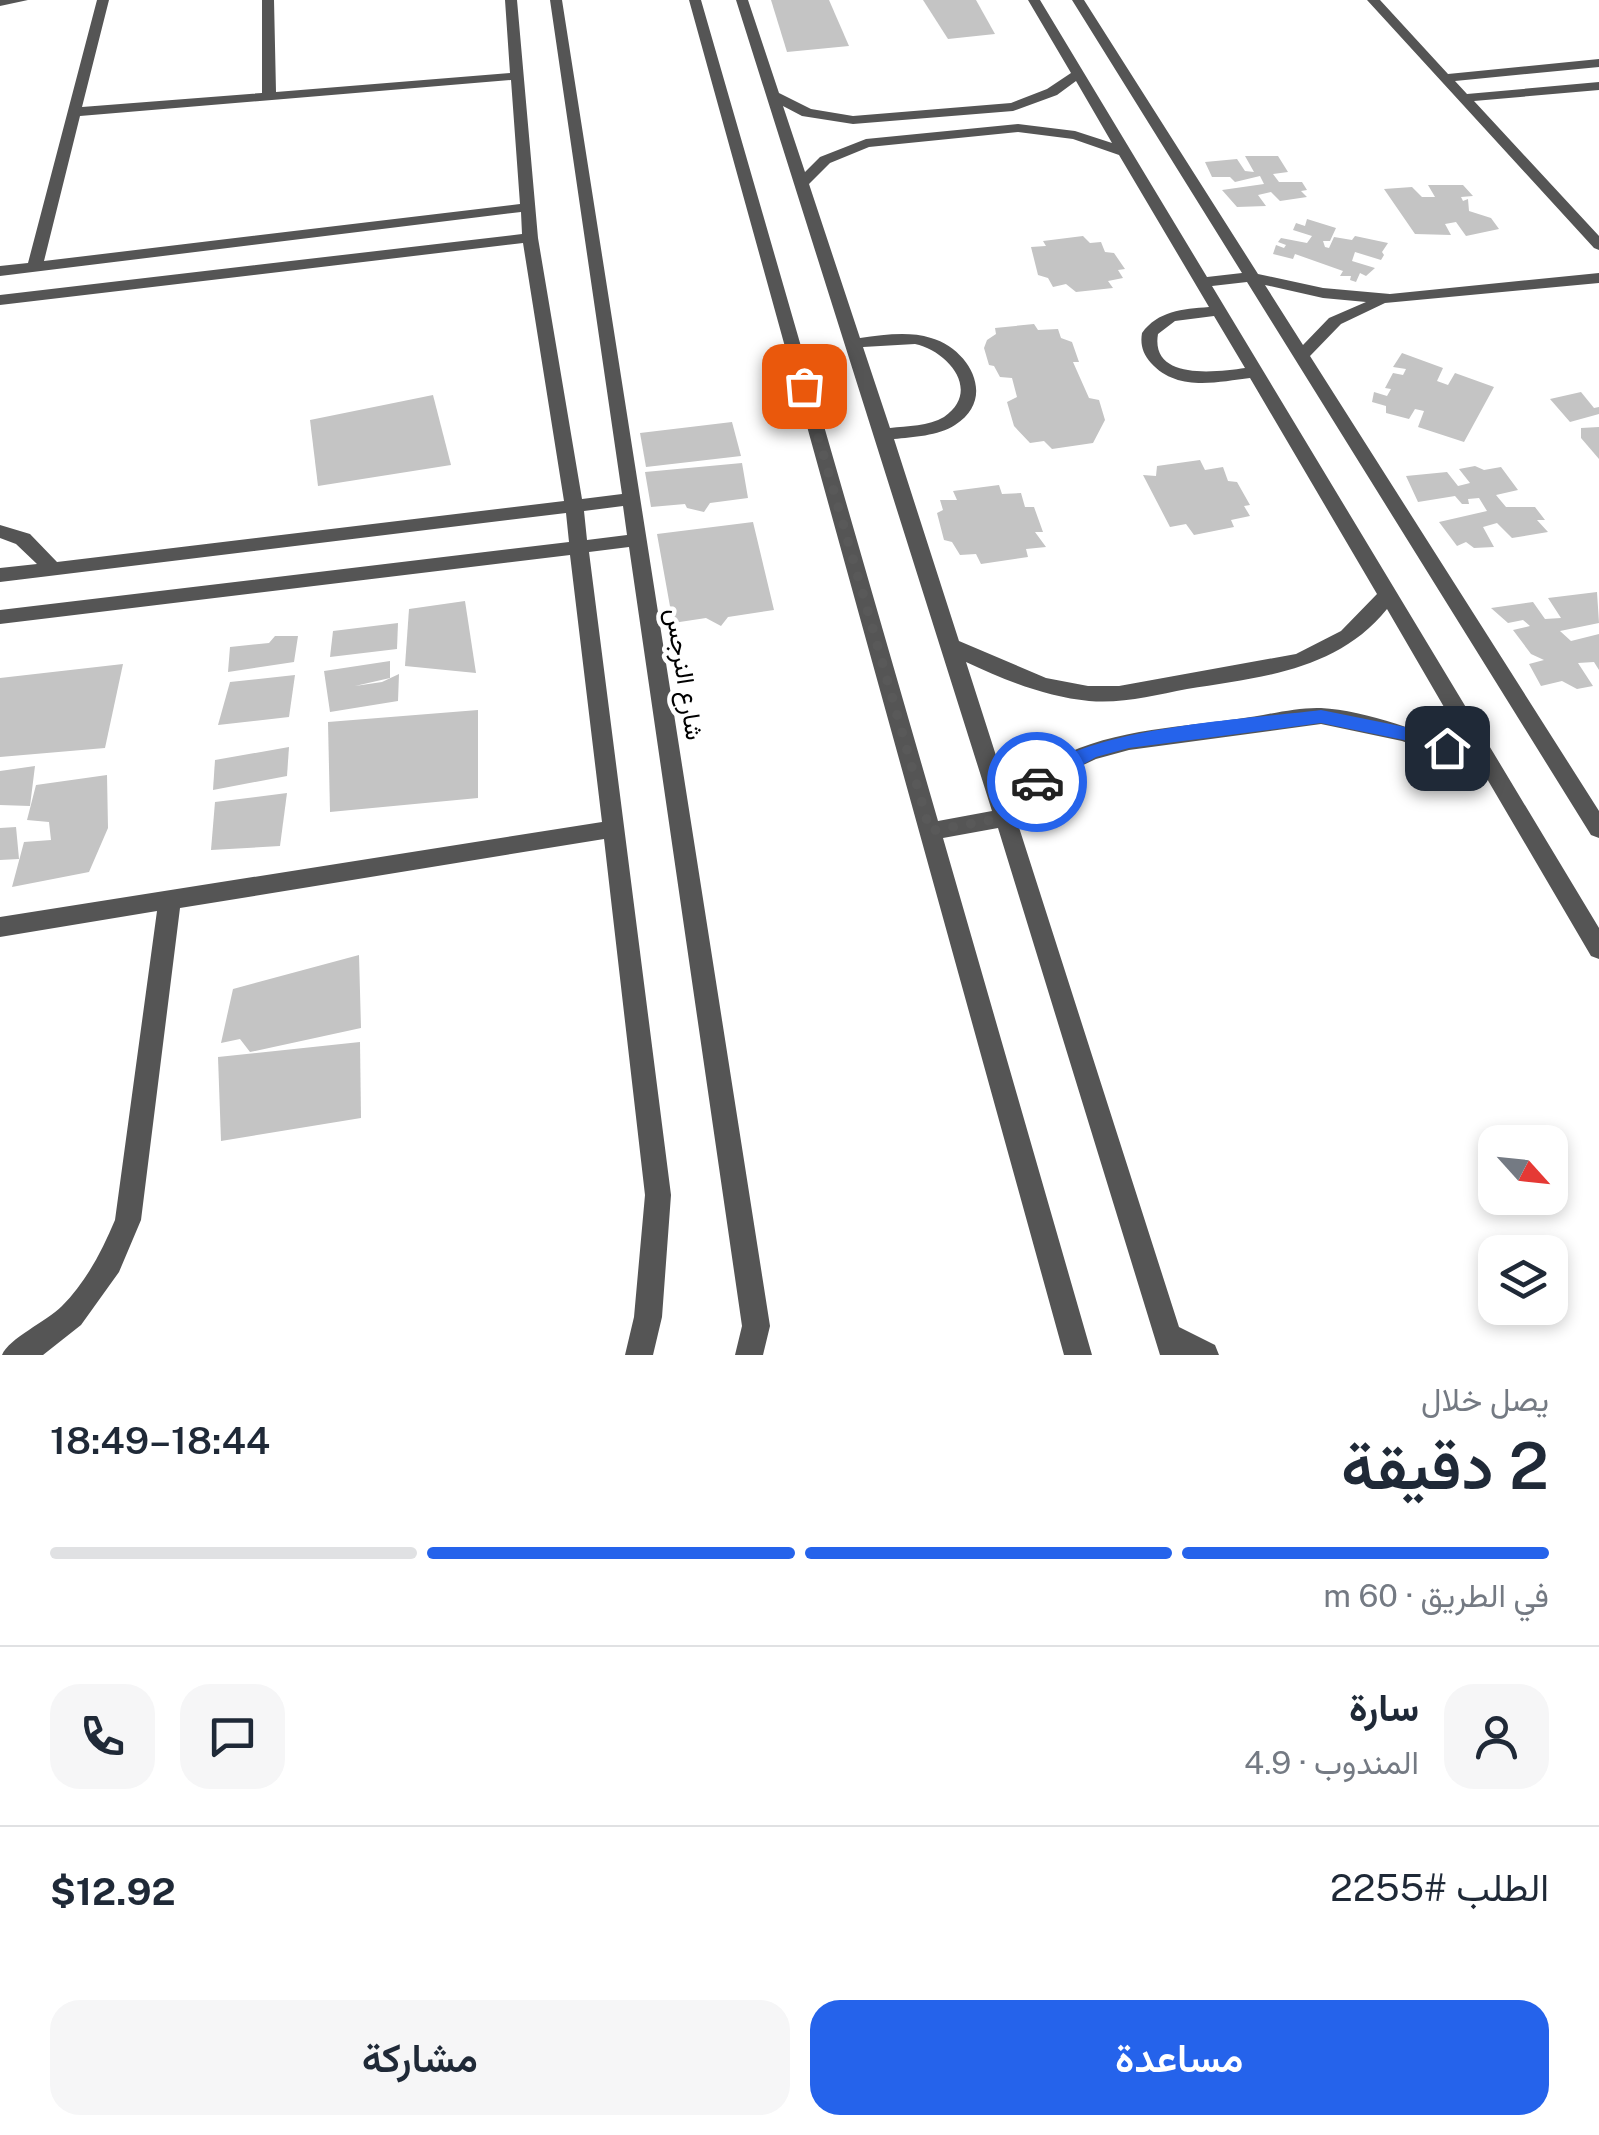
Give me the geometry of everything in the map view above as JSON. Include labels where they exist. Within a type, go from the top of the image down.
[{"type":"street","points":[[0,2],[22,0]]},
{"type":"street","points":[[35,267],[103,0]]},
{"type":"street","points":[[268,0],[269,96]]},
{"type":"street","points":[[511,0],[530,238],[574,507],[658,1195],[648,1317],[639,1355]]},
{"type":"street","name":"شارع النرجس","points":[[556,0],[756,1326],[749,1355]]},
{"type":"street","points":[[696,0],[1078,1355]]},
{"type":"street","points":[[742,0],[1171,1345],[1205,1355]]},
{"type":"street","points":[[1034,0],[1599,949]]},
{"type":"street","points":[[1078,0],[1599,829]]},
{"type":"street","points":[[1373,0],[1599,245]]},
{"type":"street","points":[[1445,78],[1599,63]]},
{"type":"street","points":[[774,96],[806,113],[854,120],[1013,106],[1052,92],[1079,72]]},
{"type":"street","points":[[74,112],[517,76]]},
{"type":"street","points":[[1464,98],[1599,86]]},
{"type":"street","points":[[801,184],[824,160],[866,144],[1018,128],[1075,136],[1125,152]]},
{"type":"street","points":[[0,271],[528,207]]},
{"type":"street","points":[[0,300],[530,238]]},
{"type":"street","points":[[1202,282],[1252,277],[1322,292],[1390,299],[1599,278]]},
{"type":"street","points":[[1302,356],[1336,321],[1390,299]]},
{"type":"street","points":[[1217,311],[1168,318],[1154,326],[1148,338],[1150,350],[1159,362],[1192,378],[1254,372]]},
{"type":"street","points":[[852,343],[917,339],[956,359],[970,380],[967,404],[947,423],[882,435]]},
{"type":"street","points":[[0,575],[631,499]]},
{"type":"street","points":[[0,531],[23,539],[53,569]]},
{"type":"street","points":[[0,617],[637,540]]},
{"type":"street","points":[[949,644],[1024,678],[1109,694],[1290,665],[1350,637],[1372,617],[1388,594]]},
{"type":"street","points":[[930,831],[1003,818],[1027,790],[1057,768],[1091,752],[1129,742],[1321,716],[1405,734],[1489,766]]},
{"type":"street","points":[[0,927],[613,830]]},
{"type":"street","points":[[16,1355],[41,1342],[82,1306],[112,1264],[128,1220],[170,900]]},
{"type":"street","points":[[756,1326],[760,1355]]},
{"type":"building","points":[[771,0],[829,0],[849,46],[787,52]]},
{"type":"building","points":[[923,0],[976,0],[995,34],[948,39]]},
{"type":"building","points":[[1245,156],[1278,156],[1288,172],[1273,174],[1279,182],[1302,182],[1307,190],[1301,191],[1307,197],[1280,201],[1271,192],[1258,195],[1266,206],[1237,207],[1222,190],[1264,184],[1260,176],[1235,182],[1230,177],[1212,177],[1205,162],[1237,159],[1245,171],[1254,172]]},
{"type":"building","points":[[1428,185],[1463,185],[1473,196],[1461,197],[1463,201],[1468,199],[1469,211],[1491,218],[1499,229],[1466,236],[1456,222],[1445,224],[1451,235],[1415,234],[1384,189],[1412,187],[1422,197],[1435,197]]},
{"type":"building","points":[[1307,219],[1336,228],[1330,241],[1323,241],[1325,247],[1329,248],[1334,237],[1352,240],[1355,236],[1388,243],[1384,255],[1381,260],[1355,252],[1352,261],[1375,268],[1366,276],[1360,273],[1356,282],[1350,280],[1351,276],[1340,276],[1343,271],[1295,254],[1293,259],[1273,254],[1276,245],[1286,245],[1278,242],[1281,238],[1307,243],[1312,236],[1293,230],[1296,223],[1305,226]]},
{"type":"building","points":[[1083,236],[1090,243],[1101,242],[1105,252],[1114,253],[1125,269],[1118,270],[1123,278],[1108,281],[1113,288],[1076,292],[1066,284],[1053,287],[1048,278],[1038,275],[1031,247],[1046,246],[1043,241]]},
{"type":"building","points":[[1034,324],[1038,330],[1058,329],[1061,338],[1072,342],[1079,362],[1073,362],[1089,398],[1099,400],[1105,420],[1093,443],[1052,449],[1044,441],[1030,443],[1014,426],[1007,402],[1017,397],[1012,378],[1000,377],[994,366],[989,365],[984,348],[996,334],[995,328]]},
{"type":"building","points":[[1402,353],[1443,368],[1437,381],[1448,385],[1455,373],[1494,387],[1464,442],[1418,427],[1424,411],[1415,409],[1409,419],[1386,413],[1386,406],[1372,402],[1374,392],[1387,396],[1391,389],[1385,388],[1393,373],[1403,375],[1406,369],[1393,367]]},
{"type":"building","points":[[1581,392],[1594,408],[1599,407],[1599,414],[1570,422],[1550,399]]},
{"type":"building","points":[[433,395],[451,465],[318,486],[310,420]]},
{"type":"building","points":[[732,422],[741,456],[646,467],[640,433]]},
{"type":"building","points":[[1599,427],[1599,459],[1581,438],[1581,428]]},
{"type":"building","points":[[1200,460],[1205,470],[1223,467],[1228,481],[1237,482],[1250,505],[1244,506],[1250,516],[1231,520],[1234,527],[1194,535],[1186,524],[1170,527],[1143,475],[1156,476],[1157,466]]},
{"type":"building","points":[[742,463],[748,498],[710,503],[704,512],[685,504],[651,507],[645,472]]},
{"type":"building","points":[[1475,466],[1484,470],[1501,467],[1518,490],[1496,495],[1506,507],[1535,507],[1545,520],[1537,520],[1548,532],[1512,538],[1497,523],[1483,527],[1494,547],[1474,548],[1466,542],[1457,546],[1439,522],[1487,511],[1479,498],[1468,499],[1469,504],[1462,504],[1455,496],[1418,502],[1406,476],[1447,472],[1458,486],[1470,483],[1459,469]]},
{"type":"building","points":[[999,485],[1002,494],[1021,493],[1025,507],[1034,507],[1043,532],[1035,532],[1046,547],[1026,549],[1028,557],[981,564],[976,554],[960,555],[952,542],[944,540],[937,513],[943,510],[940,500],[957,500],[953,491]]},
{"type":"building","points":[[753,522],[774,610],[728,617],[721,626],[706,618],[673,623],[657,534]]},
{"type":"building","points":[[1597,592],[1599,623],[1560,631],[1571,641],[1599,634],[1599,670],[1594,662],[1578,663],[1593,686],[1577,689],[1562,681],[1541,686],[1529,664],[1544,660],[1531,654],[1513,630],[1530,626],[1523,620],[1508,623],[1491,608],[1533,602],[1545,619],[1561,618],[1548,598]]},
{"type":"building","points":[[465,601],[476,673],[405,666],[409,609]]},
{"type":"building","points":[[398,623],[397,649],[330,657],[333,631]]},
{"type":"building","points":[[275,636],[298,636],[294,662],[228,672],[230,647],[269,643]]},
{"type":"building","points":[[390,661],[390,678],[355,686],[382,682],[399,674],[398,701],[330,712],[324,671]]},
{"type":"building","points":[[123,664],[105,748],[0,757],[0,678]]},
{"type":"building","points":[[295,675],[289,717],[218,725],[230,682]]},
{"type":"building","points":[[478,710],[478,798],[330,812],[328,722]]},
{"type":"building","points":[[289,747],[287,776],[213,790],[215,760]]},
{"type":"building","points":[[35,766],[30,806],[0,805],[0,771]]},
{"type":"building","points":[[107,775],[108,828],[89,872],[12,887],[24,842],[51,840],[49,822],[27,820],[36,785]]},
{"type":"building","points":[[287,793],[280,846],[211,850],[215,802]]},
{"type":"building","points":[[16,827],[19,859],[0,860],[0,828]]},
{"type":"building","points":[[359,955],[361,1028],[250,1052],[240,1039],[221,1043],[233,989]]},
{"type":"building","points":[[360,1042],[361,1118],[221,1141],[218,1057]]},
{"type":"way so far","points":[[804,386],[930,831],[1003,818],[1037,782]]},
{"type":"route","points":[[1037,782],[1091,752],[1129,742],[1321,716],[1363,723],[1447,748]]}]
